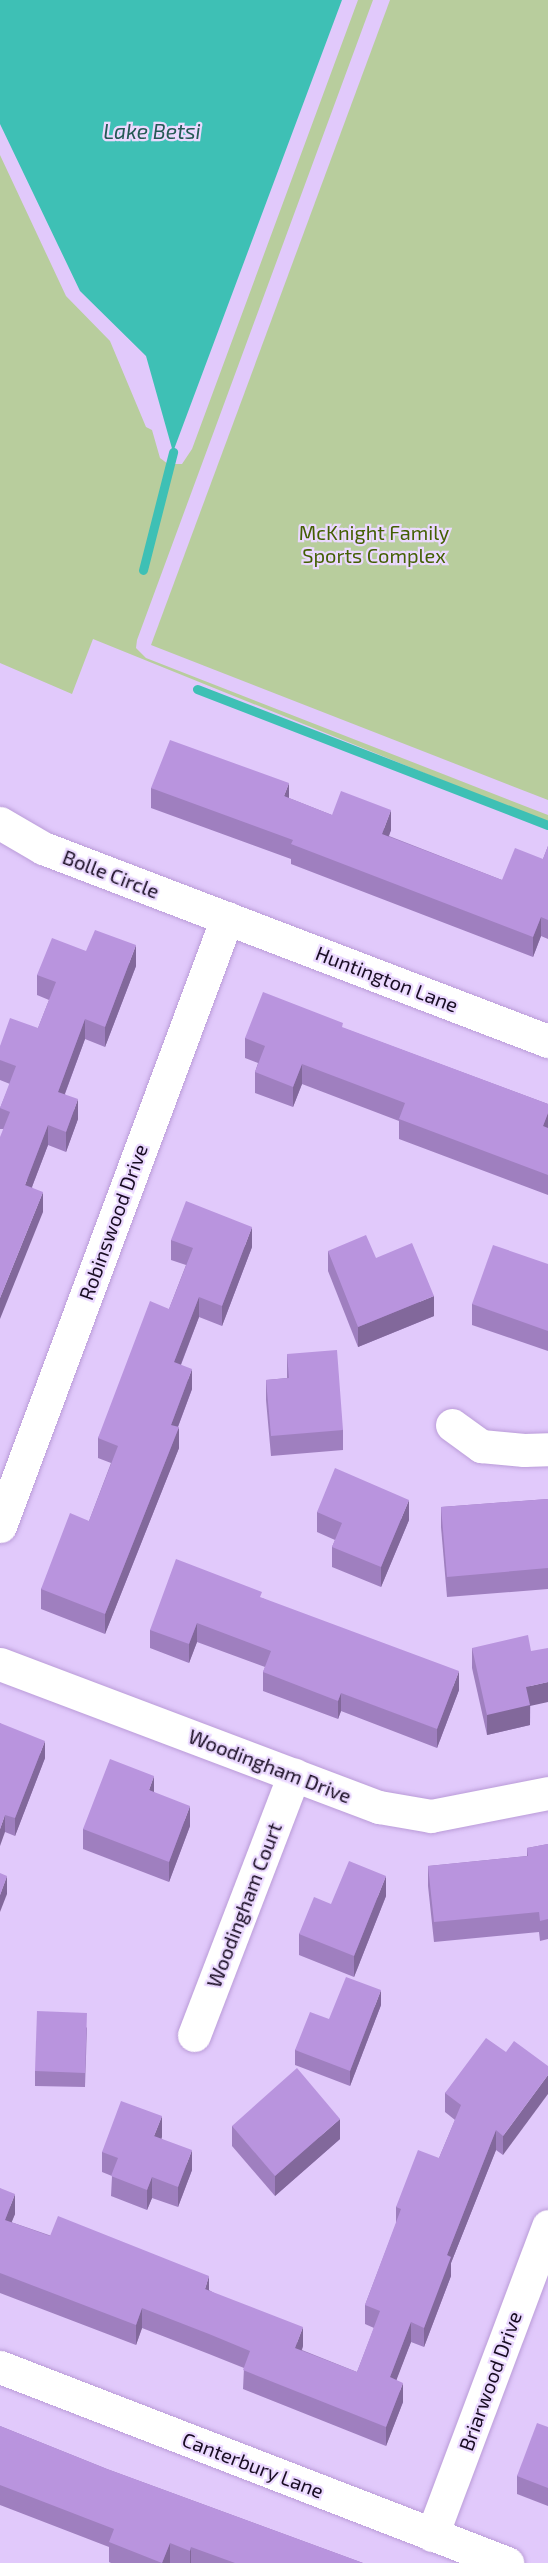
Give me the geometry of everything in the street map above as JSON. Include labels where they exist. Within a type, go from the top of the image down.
[{"type":"street","name":"Bolle Circle","points":[[0,822],[43,848],[227,918]]},
{"type":"street","name":"Huntington Lane","points":[[227,918],[548,1041]]},
{"type":"street","name":"Robinswood Drive","points":[[0,1526],[227,918]]},
{"type":"street","points":[[452,1425],[481,1446],[524,1450],[548,1449]]},
{"type":"street","name":"Woodingham Drive","points":[[0,1664],[379,1807],[431,1816],[548,1793]]},
{"type":"street","name":"Woodingham Court","points":[[194,2035],[294,1775]]},
{"type":"street","name":"Briarwood Drive","points":[[432,2535],[548,2226]]},
{"type":"street","name":"Canterbury Lane","points":[[0,2367],[507,2563]]},
{"type":"green space","points":[[358,0],[373,0],[137,640],[136,648],[146,658],[548,815],[548,823],[93,639],[72,694],[0,663],[0,155],[66,296],[110,341],[146,427],[152,430],[160,458],[168,464],[182,464],[192,449]]},
{"type":"green space","name":"McKnight Family Sports Complex","points":[[390,0],[548,0],[548,800],[151,645]]},
{"type":"water","name":"Lake Betsi","points":[[0,0],[342,0],[173,452],[146,356],[80,291],[0,124]]},
{"type":"building","points":[[170,740],[289,783],[284,796],[332,815],[341,791],[391,810],[382,834],[502,880],[515,848],[543,859],[548,846],[548,920],[541,917],[533,937],[291,844],[293,840],[151,788]]},
{"type":"building","points":[[95,930],[136,945],[105,1027],[85,1019],[58,1092],[78,1099],[66,1132],[48,1125],[25,1185],[43,1192],[0,1298],[0,1137],[10,1112],[0,1108],[16,1066],[0,1060],[0,1046],[10,1018],[38,1028],[56,982],[37,975],[52,938],[86,951]]},
{"type":"building","points":[[263,992],[343,1023],[342,1027],[548,1104],[548,1113],[543,1126],[548,1128],[548,1175],[399,1119],[405,1103],[302,1064],[293,1087],[255,1072],[265,1046],[245,1038]]},
{"type":"building","points":[[186,1201],[252,1227],[222,1306],[199,1297],[174,1362],[192,1369],[171,1425],[179,1427],[105,1614],[41,1589],[70,1513],[89,1521],[118,1446],[98,1438],[150,1301],[169,1309],[193,1248],[171,1240]]},
{"type":"building","points":[[366,1235],[376,1258],[412,1243],[434,1296],[358,1327],[328,1251]]},
{"type":"building","points":[[493,1245],[548,1264],[548,1331],[472,1304]]},
{"type":"building","points":[[337,1350],[343,1430],[271,1436],[266,1380],[289,1378],[287,1354]]},
{"type":"building","points":[[335,1468],[409,1500],[381,1567],[332,1547],[342,1523],[317,1512]]},
{"type":"building","points":[[548,1499],[548,1568],[447,1577],[441,1507]]},
{"type":"building","points":[[176,1559],[262,1592],[260,1597],[459,1671],[437,1729],[341,1693],[338,1701],[263,1672],[271,1651],[197,1623],[189,1644],[150,1630]]},
{"type":"building","points":[[528,1635],[531,1651],[548,1648],[548,1682],[526,1687],[530,1705],[487,1715],[472,1648]]},
{"type":"building","points":[[0,1723],[45,1741],[15,1818],[5,1815],[0,1829]]},
{"type":"building","points":[[110,1759],[154,1776],[149,1790],[190,1806],[169,1862],[83,1829]]},
{"type":"building","points":[[548,1844],[548,1919],[540,1921],[539,1912],[434,1922],[428,1866],[528,1856],[527,1848]]},
{"type":"building","points":[[349,1861],[386,1876],[354,1956],[299,1934],[314,1897],[331,1904]]},
{"type":"building","points":[[0,1873],[7,1876],[0,1895]]},
{"type":"building","points":[[346,1977],[381,1990],[350,2071],[295,2050],[310,2012],[329,2019]]},
{"type":"building","points":[[37,2011],[87,2013],[85,2073],[35,2071]]},
{"type":"building","points":[[486,2038],[506,2052],[514,2041],[548,2066],[548,2075],[503,2136],[496,2130],[447,2255],[451,2257],[424,2328],[411,2322],[390,2377],[403,2383],[386,2427],[243,2370],[250,2351],[209,2334],[142,2308],[136,2325],[0,2273],[0,2188],[15,2194],[5,2220],[50,2236],[58,2216],[209,2276],[205,2289],[303,2327],[295,2348],[357,2372],[380,2311],[365,2305],[401,2209],[396,2207],[418,2150],[439,2158],[461,2105],[445,2093]]},
{"type":"building","points":[[297,2068],[340,2119],[275,2176],[232,2126]]},
{"type":"building","points":[[121,2101],[162,2116],[154,2136],[192,2150],[178,2187],[152,2177],[147,2190],[111,2176],[118,2158],[102,2152]]},
{"type":"building","points":[[537,2423],[548,2427],[548,2488],[517,2476]]},
{"type":"building","points":[[0,2426],[107,2469],[363,2563],[235,2563],[191,2547],[190,2551],[170,2543],[162,2563],[109,2542],[114,2529],[0,2485]]},
{"type":"waterway","points":[[143,570],[173,452]]},
{"type":"waterway","points":[[197,689],[548,825]]}]
